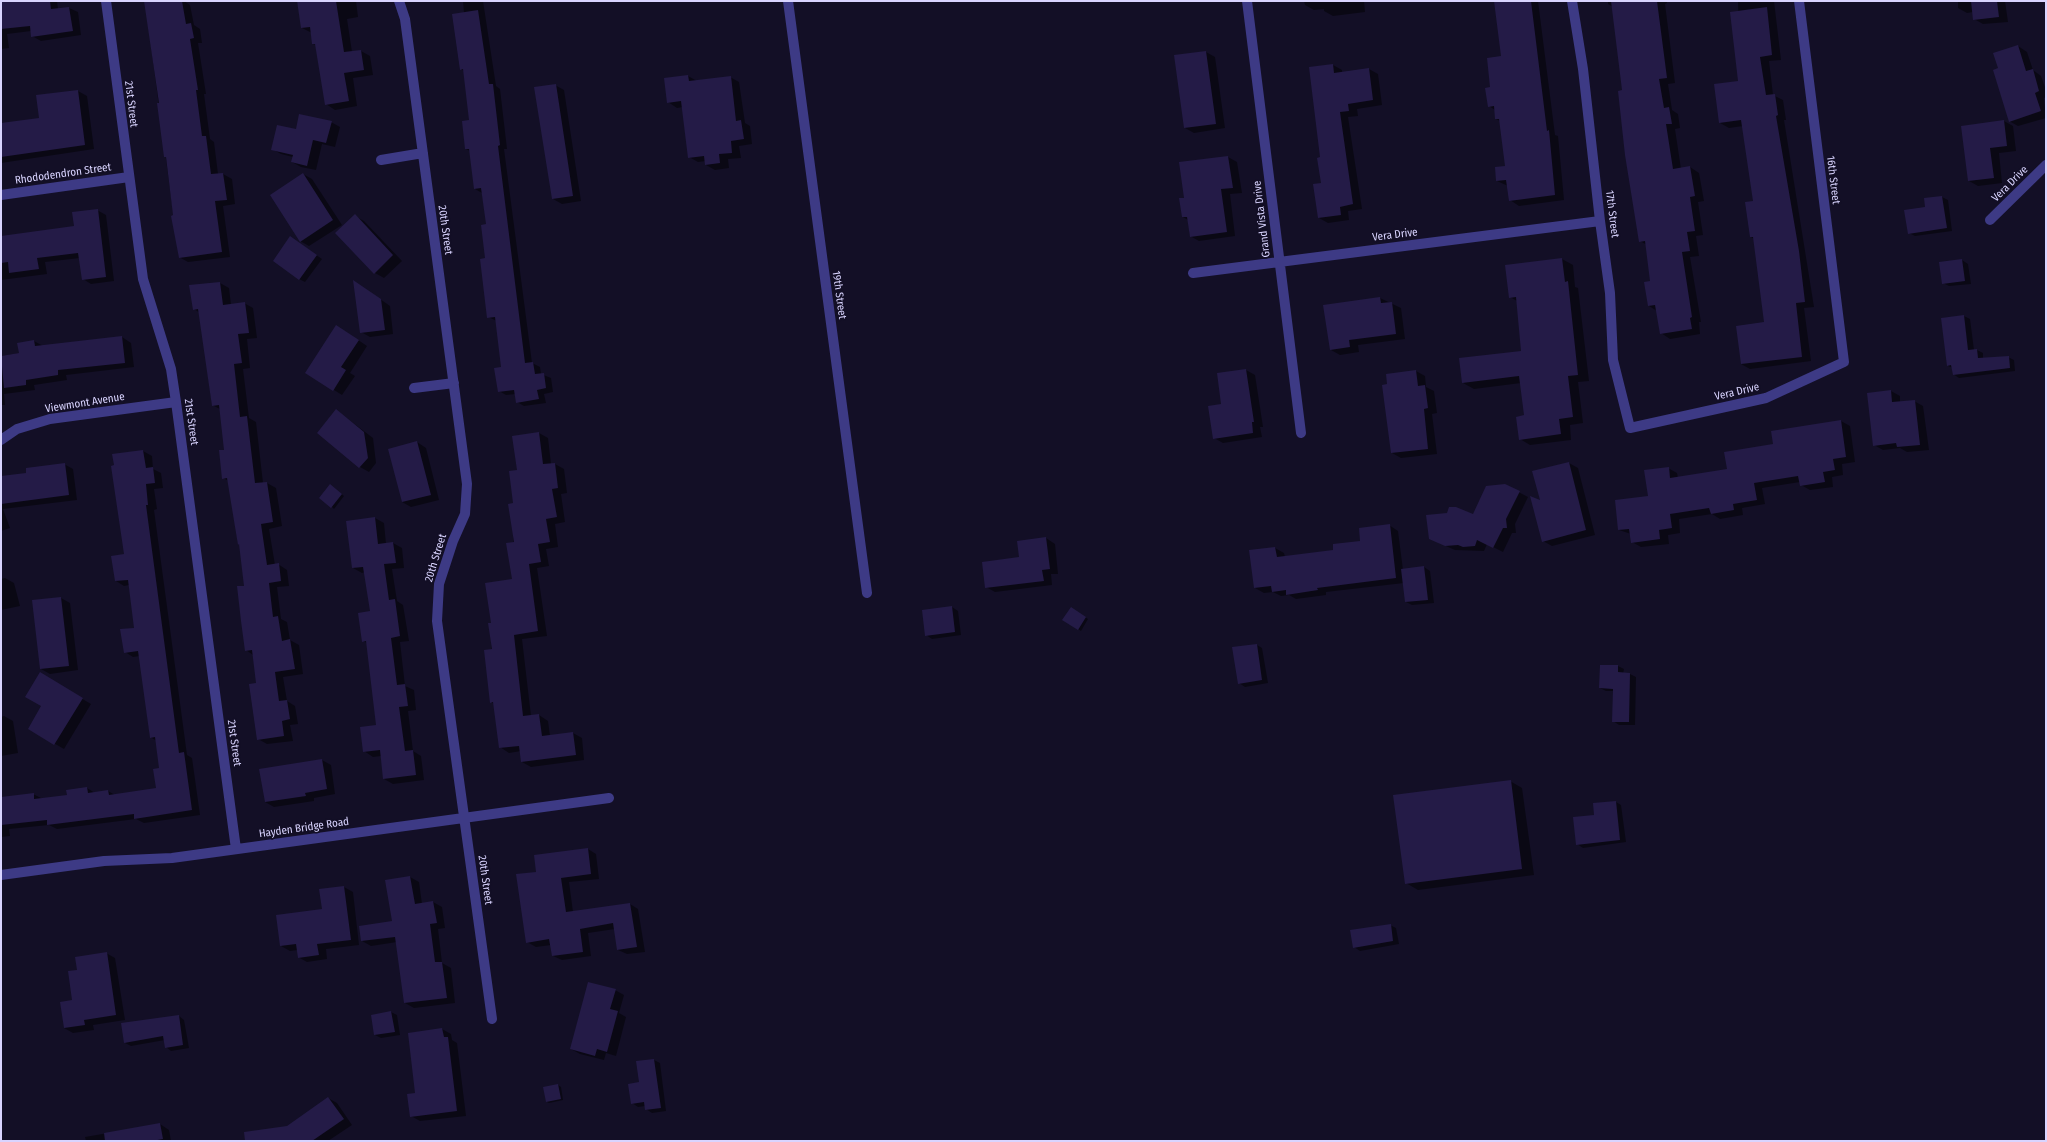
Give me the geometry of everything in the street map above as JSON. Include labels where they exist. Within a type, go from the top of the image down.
[{"type":"street","name":"21st Street","points":[[106,1],[143,279],[171,369],[236,849]]},
{"type":"street","name":"20th Street","points":[[399,1],[405,19],[467,484],[465,514],[453,541],[438,584],[438,621],[492,1019]]},
{"type":"street","name":"19th Street","points":[[788,1],[867,593]]},
{"type":"street","name":"Grand Vista Drive","points":[[1247,1],[1301,434]]},
{"type":"street","name":"17th Street","points":[[1572,1],[1583,69],[1600,222],[1610,293],[1613,360],[1630,428]]},
{"type":"street","name":"16th Street","points":[[1798,1],[1844,362]]},
{"type":"street","points":[[381,160],[423,153]]},
{"type":"street","name":"Vera Drive","points":[[1990,220],[2046,166]]},
{"type":"street","name":"Rhododendron Street","points":[[1,195],[129,177]]},
{"type":"street","name":"Vera Drive","points":[[1193,273],[1600,222]]},
{"type":"street","name":"Vera Drive","points":[[1630,428],[1766,398],[1844,362]]},
{"type":"street","points":[[414,388],[454,384]]},
{"type":"street","name":"Viewmont Avenue","points":[[1,440],[17,429],[50,418],[176,402]]},
{"type":"street","name":"Hayden Bridge Road","points":[[1,875],[104,861],[156,860],[465,819],[609,798]]},
{"type":"building","points":[[1,1],[50,1],[51,9],[69,7],[73,31],[31,37],[30,26],[1,29]]},
{"type":"building","points":[[144,1],[182,1],[186,24],[191,23],[194,38],[190,39],[198,90],[196,90],[202,136],[206,136],[211,174],[223,173],[227,200],[215,201],[222,252],[179,258],[171,216],[173,215],[166,157],[164,157],[157,103],[159,103]]},
{"type":"building","points":[[297,1],[336,1],[344,52],[361,50],[364,70],[344,73],[349,101],[325,105],[315,44],[312,44],[310,27],[301,28]]},
{"type":"building","points":[[1494,1],[1531,1],[1547,131],[1549,130],[1555,195],[1509,201],[1506,180],[1496,181],[1495,167],[1505,166],[1499,119],[1495,119],[1494,106],[1488,107],[1485,88],[1490,87],[1487,58],[1501,56]]},
{"type":"building","points":[[1611,1],[1657,1],[1667,78],[1659,79],[1664,108],[1669,107],[1672,124],[1666,124],[1673,169],[1690,166],[1695,196],[1690,197],[1695,231],[1687,232],[1690,251],[1682,252],[1692,317],[1690,318],[1692,329],[1660,334],[1655,305],[1648,306],[1644,282],[1650,281],[1645,241],[1639,242],[1625,155],[1618,91],[1622,90]]},
{"type":"building","points":[[1971,1],[1997,1],[1999,17],[1973,20]]},
{"type":"building","points":[[1767,7],[1772,55],[1760,57],[1766,95],[1775,94],[1778,115],[1776,116],[1799,251],[1805,302],[1796,303],[1802,357],[1741,364],[1736,326],[1764,322],[1753,237],[1750,237],[1745,202],[1753,201],[1741,120],[1719,123],[1714,84],[1738,81],[1730,12]]},
{"type":"building","points":[[478,10],[489,84],[493,84],[500,145],[498,146],[525,363],[533,362],[535,374],[544,373],[546,388],[537,390],[539,399],[516,403],[514,390],[498,392],[494,368],[501,367],[495,317],[487,318],[480,259],[485,258],[481,225],[486,224],[481,188],[474,189],[469,149],[465,149],[462,121],[469,120],[463,69],[460,70],[452,14]]},
{"type":"building","points":[[2018,45],[2026,71],[2033,69],[2039,91],[2035,93],[2041,111],[2009,122],[1993,70],[1998,68],[1993,53]]},
{"type":"building","points":[[1206,51],[1216,124],[1184,128],[1174,55]]},
{"type":"building","points":[[1333,64],[1334,73],[1369,68],[1373,100],[1348,104],[1349,111],[1340,112],[1353,204],[1340,207],[1341,215],[1318,218],[1313,184],[1321,183],[1317,158],[1320,157],[1309,67]]},
{"type":"building","points":[[688,75],[689,81],[731,76],[736,121],[741,120],[744,139],[731,141],[732,153],[719,154],[720,163],[705,165],[704,156],[688,158],[681,101],[667,103],[664,78]]},
{"type":"building","points":[[556,84],[573,196],[552,199],[534,87]]},
{"type":"building","points":[[78,90],[85,145],[1,157],[1,123],[39,118],[36,95]]},
{"type":"building","points":[[299,114],[332,121],[326,143],[313,140],[307,166],[291,162],[293,155],[271,150],[277,125],[296,129]]},
{"type":"building","points":[[2004,120],[2007,146],[1990,148],[1994,178],[1968,181],[1961,126]]},
{"type":"building","points":[[1228,156],[1233,188],[1221,189],[1227,232],[1190,237],[1187,217],[1182,217],[1179,198],[1184,198],[1179,162]]},
{"type":"building","points":[[303,173],[333,220],[300,242],[270,195]]},
{"type":"building","points":[[1942,196],[1947,228],[1908,234],[1904,210],[1925,207],[1924,198]]},
{"type":"building","points":[[98,209],[106,277],[82,280],[78,253],[37,258],[39,269],[9,273],[8,262],[1,263],[1,236],[74,226],[72,212]]},
{"type":"building","points":[[355,214],[393,255],[374,274],[335,233]]},
{"type":"building","points":[[290,236],[317,255],[299,280],[273,261]]},
{"type":"building","points":[[1562,258],[1565,282],[1568,281],[1578,375],[1568,376],[1573,417],[1559,419],[1561,434],[1519,440],[1516,417],[1524,415],[1519,376],[1462,383],[1459,358],[1521,351],[1516,297],[1509,298],[1505,265]]},
{"type":"building","points":[[1962,259],[1965,281],[1942,284],[1939,262]]},
{"type":"building","points":[[353,280],[381,299],[385,330],[360,333]]},
{"type":"building","points":[[220,282],[223,305],[245,302],[249,333],[238,334],[242,363],[234,364],[240,417],[247,416],[255,483],[267,482],[273,522],[261,524],[267,565],[279,563],[281,581],[269,583],[273,617],[278,616],[282,641],[290,639],[295,669],[275,672],[279,701],[287,700],[290,719],[282,721],[284,736],[257,740],[249,684],[256,683],[252,650],[245,651],[241,621],[237,586],[244,586],[239,544],[238,545],[227,478],[222,479],[219,450],[224,450],[219,405],[212,406],[198,309],[193,310],[189,285]]},
{"type":"building","points":[[1380,297],[1381,303],[1392,302],[1396,334],[1349,340],[1350,347],[1330,350],[1323,305]]},
{"type":"building","points":[[1964,315],[1968,350],[1977,349],[1978,358],[2009,356],[2010,368],[1953,375],[1951,365],[1947,366],[1941,318]]},
{"type":"building","points":[[336,325],[359,340],[341,367],[346,370],[333,391],[305,373]]},
{"type":"building","points":[[122,336],[125,363],[58,370],[58,375],[26,380],[26,385],[4,388],[1,356],[19,353],[17,343],[34,340],[35,346]]},
{"type":"building","points":[[1246,369],[1254,422],[1252,422],[1253,433],[1213,439],[1208,406],[1221,404],[1217,373]]},
{"type":"building","points":[[1416,370],[1418,386],[1425,385],[1428,408],[1424,409],[1428,449],[1391,453],[1382,385],[1387,384],[1386,374]]},
{"type":"building","points":[[1891,390],[1892,402],[1915,400],[1920,445],[1897,447],[1896,443],[1873,446],[1867,393]]},
{"type":"building","points":[[336,409],[364,432],[368,458],[359,468],[317,433]]},
{"type":"building","points":[[1841,420],[1846,457],[1833,459],[1835,470],[1823,472],[1825,482],[1800,486],[1798,476],[1754,483],[1757,500],[1733,504],[1734,510],[1711,514],[1709,508],[1670,514],[1672,528],[1659,530],[1660,539],[1631,543],[1629,529],[1618,530],[1615,500],[1648,496],[1644,470],[1669,467],[1670,478],[1727,469],[1724,452],[1773,444],[1771,431]]},
{"type":"building","points":[[539,432],[543,464],[555,463],[558,488],[552,489],[557,517],[546,519],[550,542],[538,544],[541,562],[529,564],[538,631],[514,635],[523,716],[539,714],[542,736],[573,732],[576,755],[521,762],[519,746],[499,748],[493,702],[490,703],[484,650],[492,649],[488,623],[491,623],[485,583],[512,579],[506,543],[514,542],[508,504],[513,503],[509,471],[517,470],[512,436]]},
{"type":"building","points":[[417,441],[431,495],[402,502],[388,449]]},
{"type":"building","points":[[143,450],[146,468],[153,467],[155,483],[146,484],[148,505],[146,505],[179,753],[184,752],[192,810],[134,819],[134,814],[47,825],[47,820],[1,825],[1,797],[34,793],[34,799],[67,795],[66,790],[87,787],[88,793],[108,790],[109,795],[156,788],[153,769],[159,768],[155,737],[150,738],[138,651],[124,653],[120,629],[134,628],[128,580],[115,581],[111,556],[124,554],[111,466],[114,465],[112,454]]},
{"type":"building","points":[[1569,462],[1586,530],[1542,542],[1530,496],[1540,500],[1532,471]]},
{"type":"building","points":[[65,463],[69,495],[1,504],[1,476],[26,473],[26,468]]},
{"type":"building","points":[[330,484],[342,494],[331,508],[319,498]]},
{"type":"building","points":[[1505,484],[1520,491],[1506,519],[1507,528],[1503,528],[1493,548],[1477,540],[1475,546],[1463,547],[1458,545],[1445,546],[1429,539],[1426,515],[1447,513],[1449,507],[1456,507],[1473,514],[1486,486]]},
{"type":"building","points":[[375,517],[378,544],[393,542],[396,563],[384,564],[389,600],[395,599],[400,636],[391,638],[397,685],[405,684],[408,706],[399,707],[405,751],[413,750],[416,775],[383,779],[380,750],[363,752],[360,727],[376,725],[366,641],[362,642],[358,613],[370,611],[363,567],[352,568],[346,521]]},
{"type":"building","points":[[1390,524],[1396,578],[1317,588],[1318,590],[1286,595],[1286,590],[1272,592],[1271,586],[1254,588],[1249,550],[1275,547],[1277,557],[1333,550],[1333,544],[1360,541],[1359,528]]},
{"type":"building","points":[[1046,537],[1050,569],[1042,570],[1044,581],[985,588],[982,562],[1019,557],[1017,541]]},
{"type":"building","points":[[1424,566],[1428,600],[1405,602],[1401,569]]},
{"type":"building","points":[[61,597],[69,666],[40,669],[32,600]]},
{"type":"building","points":[[952,606],[955,632],[925,636],[922,610]]},
{"type":"building","points":[[1071,607],[1086,617],[1078,630],[1062,620]]},
{"type":"building","points":[[1257,644],[1262,680],[1238,684],[1232,647]]},
{"type":"building","points":[[1600,665],[1618,665],[1618,672],[1630,673],[1629,722],[1612,722],[1613,689],[1599,688]]},
{"type":"building","points":[[40,672],[83,698],[54,745],[28,729],[41,706],[25,697]]},
{"type":"building","points":[[322,759],[327,789],[305,793],[306,796],[265,802],[259,769]]},
{"type":"building","points":[[1511,780],[1522,869],[1405,884],[1393,795]]},
{"type":"building","points":[[1616,801],[1620,840],[1576,845],[1573,817],[1594,815],[1593,803]]},
{"type":"building","points":[[588,848],[591,874],[561,878],[566,912],[630,903],[637,947],[617,950],[613,923],[580,929],[583,952],[552,956],[549,939],[526,943],[516,874],[536,872],[534,855]]},
{"type":"building","points":[[410,876],[415,904],[433,901],[437,923],[430,924],[435,962],[442,962],[447,998],[404,1003],[395,937],[361,941],[359,926],[392,921],[385,880]]},
{"type":"building","points":[[344,886],[351,940],[317,944],[319,955],[298,958],[296,944],[280,946],[276,915],[322,909],[319,889]]},
{"type":"building","points":[[1391,924],[1393,941],[1353,948],[1350,930]]},
{"type":"building","points":[[107,952],[116,1015],[84,1020],[85,1025],[64,1028],[60,1002],[72,1000],[68,971],[77,970],[75,957]]},
{"type":"building","points":[[588,982],[616,989],[610,1009],[618,1011],[607,1052],[597,1049],[595,1056],[570,1049]]},
{"type":"building","points":[[391,1011],[395,1032],[374,1035],[371,1015]]},
{"type":"building","points":[[179,1015],[183,1045],[165,1048],[163,1036],[124,1043],[121,1023]]},
{"type":"building","points":[[442,1028],[444,1037],[448,1037],[457,1111],[410,1117],[407,1094],[415,1093],[408,1033]]},
{"type":"building","points":[[654,1059],[661,1108],[645,1110],[644,1102],[631,1104],[628,1084],[639,1082],[636,1061]]},
{"type":"building","points":[[558,1084],[561,1099],[546,1102],[543,1087]]},
{"type":"building","points":[[328,1097],[344,1119],[312,1141],[245,1141],[244,1132],[287,1126]]},
{"type":"building","points":[[160,1123],[163,1139],[152,1141],[105,1141],[104,1133]]}]
